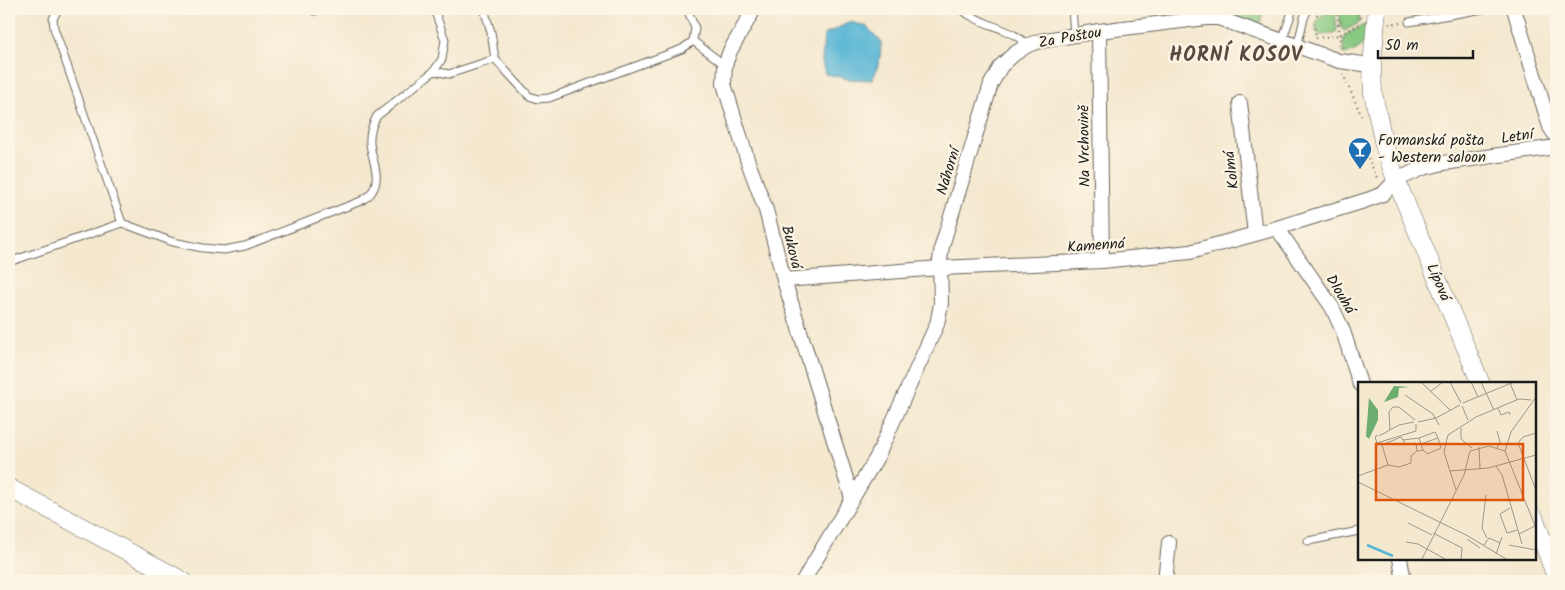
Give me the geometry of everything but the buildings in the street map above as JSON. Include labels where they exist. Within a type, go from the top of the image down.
[{"type":"street","name":"Buková","points":[[754,9],[730,50],[725,66],[724,84],[748,162],[766,210],[784,280],[852,498]]},
{"type":"street","points":[[1378,9],[1372,65],[1373,92],[1393,183]]},
{"type":"street","points":[[1514,9],[1550,127],[1556,136]]},
{"type":"street","name":"Za Poštou","points":[[991,84],[1001,66],[1028,45],[1074,34],[1195,18],[1218,18],[1339,61],[1372,65]]},
{"type":"street","name":"Na Vrchovině","points":[[1099,31],[1102,261]]},
{"type":"street","name":"Náhorní","points":[[803,581],[877,457],[937,324],[942,304],[940,268],[942,246],[991,84]]},
{"type":"street","name":"Kolmá","points":[[1240,104],[1255,234]]},
{"type":"street","name":"Letní","points":[[1393,183],[1423,168],[1444,163],[1556,147]]},
{"type":"street","name":"Kamenná","points":[[784,280],[940,268],[1102,261],[1190,252],[1367,200],[1382,194],[1393,183]]},
{"type":"street","name":"Lípová","points":[[1393,183],[1481,382]]},
{"type":"street","name":"Dlouhá","points":[[1277,228],[1332,307],[1344,331],[1359,382]]},
{"type":"street","points":[[9,488],[183,581]]},
{"type":"street","points":[[1535,520],[1556,576]]},
{"type":"street","points":[[1165,581],[1169,543]]},
{"type":"street","points":[[1400,560],[1404,581]]},
{"type":"lane","points":[[58,9],[53,19],[54,28],[122,223]]},
{"type":"lane","points":[[313,9],[314,11],[321,9]]},
{"type":"lane","points":[[9,262],[122,223],[173,242],[224,250],[245,246],[362,201],[371,193],[376,182],[376,170],[370,144],[370,130],[373,123],[377,116],[434,71],[442,59],[445,46],[444,35],[434,9]]},
{"type":"lane","points":[[484,9],[491,32],[495,59],[529,96],[538,99],[549,98],[682,49],[693,41],[695,28],[687,9]]},
{"type":"lane","points":[[961,9],[969,16],[1017,35],[1028,45]]},
{"type":"lane","points":[[1072,9],[1074,34]]},
{"type":"lane","points":[[1282,41],[1293,9]]},
{"type":"lane","points":[[1297,47],[1308,9]]},
{"type":"lane","points":[[1409,22],[1483,9]]},
{"type":"lane","points":[[693,41],[725,66]]},
{"type":"lane","points":[[434,71],[449,74],[495,59]]},
{"type":"lane","points":[[1308,540],[1358,532]]},
{"type":"path","points":[[1322,9],[1314,23],[1314,29],[1316,38],[1323,45]]},
{"type":"path","points":[[1337,9],[1341,46],[1339,61],[1366,125]]},
{"type":"path","points":[[1355,9],[1363,22]]},
{"type":"path","points":[[1387,32],[1388,24]]},
{"type":"path","points":[[1364,150],[1380,184],[1393,183]]},
{"type":"path","points":[[1398,154],[1412,157],[1421,156]]},
{"type":"green space","points":[[1194,9],[1269,9],[1262,16],[1259,27]]},
{"type":"green space","points":[[1332,9],[1335,10],[1337,30],[1334,34],[1319,35],[1316,26],[1318,19]]},
{"type":"green space","points":[[1339,9],[1353,9],[1360,19],[1359,23],[1344,31],[1341,27]]},
{"type":"green space","points":[[1367,25],[1367,31],[1362,45],[1344,54],[1343,42],[1346,35]]},
{"type":"water","points":[[850,22],[866,26],[881,41],[879,61],[872,80],[849,79],[825,74],[822,61],[824,35]]},
{"type":"place","name":"Formanská pošta - Western saloon","points":[[1360,170]]},
{"type":"district","name":"HORNÍ KOSOV","points":[[1236,54]]}]
